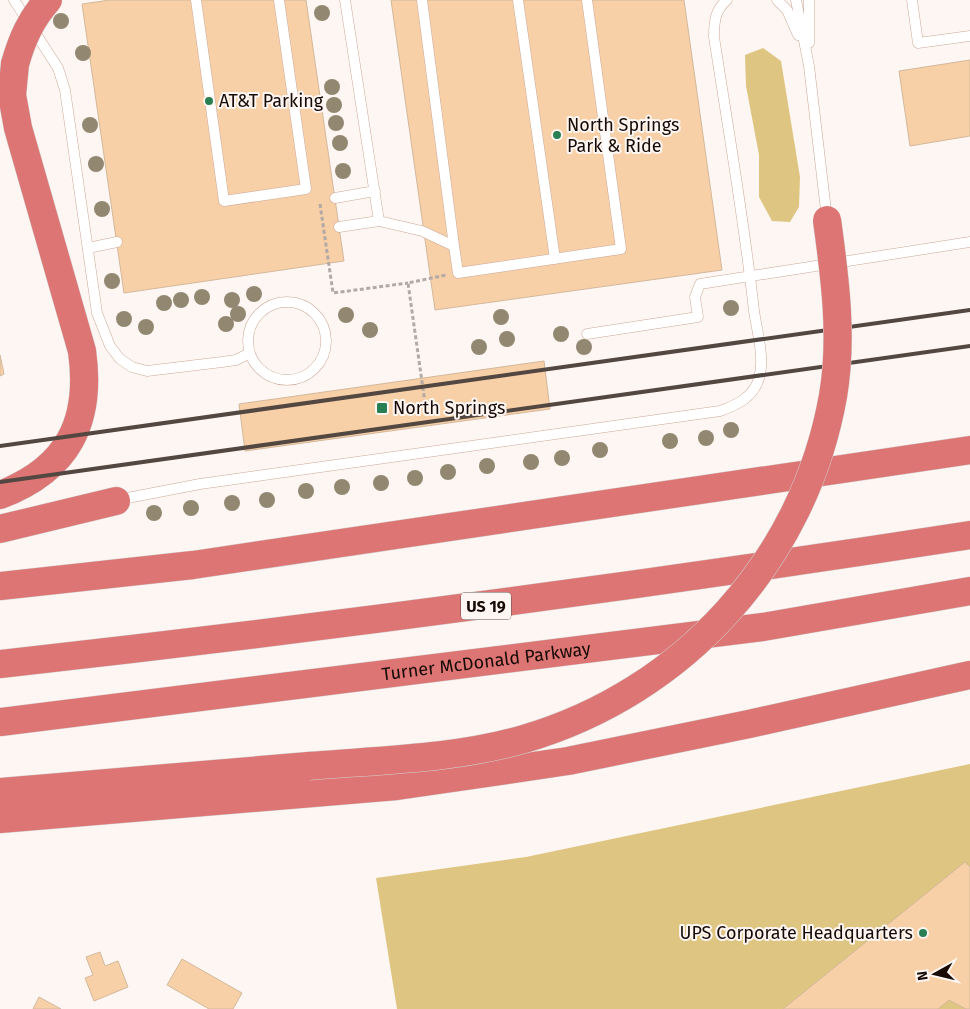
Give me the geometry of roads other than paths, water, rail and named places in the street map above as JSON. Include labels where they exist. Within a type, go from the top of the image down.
[{"type":"highway","points":[[0,495],[19,488],[44,473],[62,454],[76,428],[84,400],[86,376],[82,351],[18,128],[12,95],[15,64],[22,39],[36,14],[48,0]]},
{"type":"highway","points":[[0,792],[441,754],[482,748],[523,739],[600,710],[637,690],[671,665],[726,613],[771,555],[793,517],[810,480],[833,396],[837,354],[837,311],[827,220]]},
{"type":"highway","points":[[0,586],[193,565],[970,450]]},
{"type":"highway","points":[[0,529],[116,501]]},
{"type":"highway","name":"US 19","points":[[0,664],[564,596],[970,535]]},
{"type":"highway","name":"Turner McDonald Parkway","points":[[0,722],[763,627],[970,591]]},
{"type":"highway","points":[[0,819],[407,785],[568,761],[749,724],[970,675]]},
{"type":"lane","points":[[14,0],[50,54],[65,90],[97,314],[110,346],[120,359],[132,367],[147,371],[236,360],[250,353]]},
{"type":"lane","points":[[196,0],[224,201],[306,189],[279,0]]},
{"type":"lane","points":[[345,0],[379,221]]},
{"type":"lane","points":[[422,0],[458,273],[622,249],[586,0]]},
{"type":"lane","points":[[518,0],[556,258]]},
{"type":"lane","points":[[116,501],[200,484],[720,411],[736,406],[751,394],[759,378],[760,358],[750,276],[714,37],[714,20],[721,5],[728,0]]},
{"type":"lane","points":[[776,0],[787,10],[809,66]]},
{"type":"lane","points":[[796,0],[809,66],[827,220]]},
{"type":"lane","points":[[809,0],[809,66]]},
{"type":"lane","points":[[912,0],[918,43],[970,36]]},
{"type":"lane","points":[[335,198],[375,191]]},
{"type":"lane","points":[[339,227],[379,221],[422,231],[454,246]]},
{"type":"lane","points":[[88,248],[117,242]]},
{"type":"lane","points":[[587,334],[698,317],[695,297],[700,284],[970,242]]},
{"type":"lane","points":[[280,302],[295,303],[308,308],[318,317],[324,329],[325,348],[317,366],[307,375],[294,379],[279,379],[266,374],[256,365],[250,353],[248,340],[250,327],[257,315],[267,306],[280,302]]},
{"type":"railway","points":[[0,446],[970,310]]},
{"type":"railway","points":[[0,482],[970,346]]},
{"type":"place","name":"AT&T Parking","points":[[209,101]]},
{"type":"place","name":"North Springs Park & Ride","points":[[557,135]]},
{"type":"place","name":"North Springs","points":[[382,408]]},
{"type":"place","name":"UPS Corporate Headquarters","points":[[923,933]]}]
